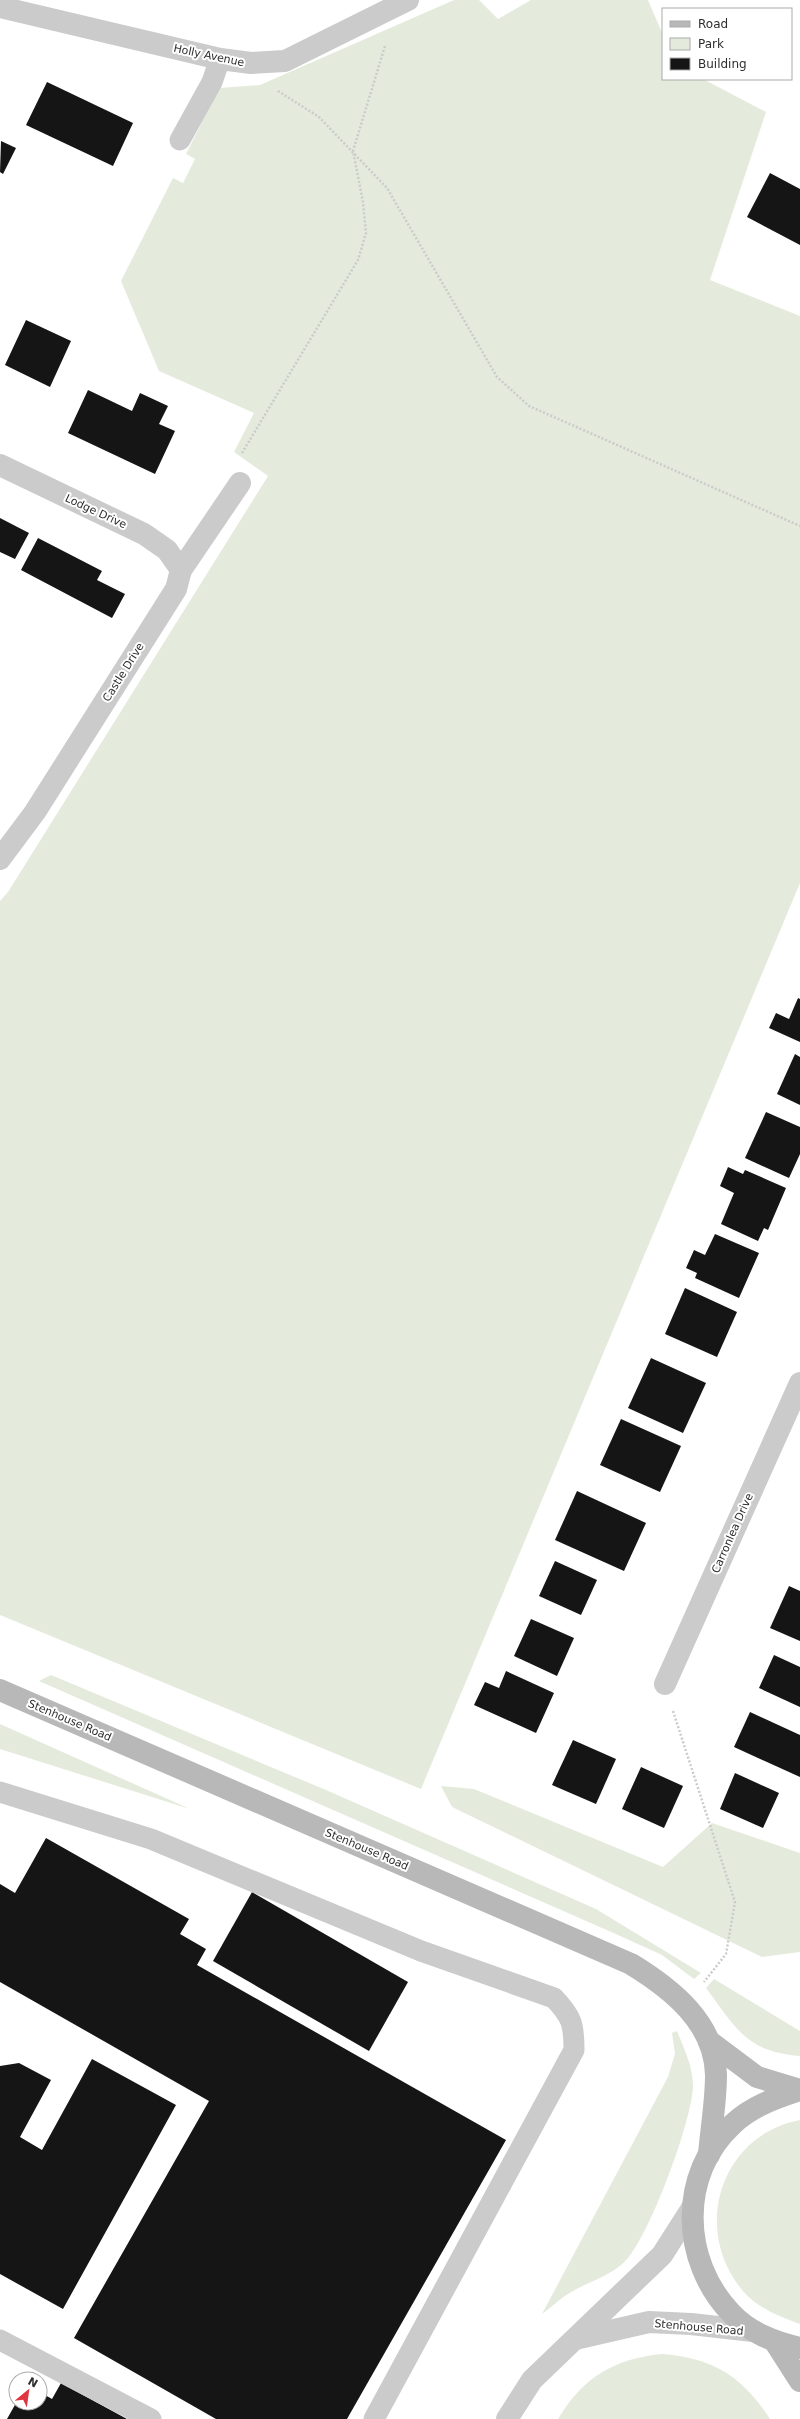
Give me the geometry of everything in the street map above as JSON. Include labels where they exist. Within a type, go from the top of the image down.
[{"type":"street","name":"Holly Avenue","points":[[0,7],[220,58],[251,63],[284,61],[403,3]]},
{"type":"street","name":"Lodge Drive","points":[[0,466],[144,534],[167,550],[181,570]]},
{"type":"street","name":"Castle Drive","points":[[0,859],[35,812],[176,589],[181,570],[240,484]]},
{"type":"street","name":"Carronlea Drive","points":[[665,1684],[800,1383]]},
{"type":"street","name":"Stenhouse Road","points":[[0,1690],[631,1964],[660,1982],[685,2004],[709,2041],[757,2077],[800,2090]]},
{"type":"street","name":"Stenhouse Road","points":[[709,2041],[716,2074],[709,2155]]},
{"type":"street","points":[[800,2090],[764,2102],[732,2124],[709,2155],[698,2180],[692,2208],[693,2237],[700,2265],[713,2290],[731,2313],[754,2331],[775,2342],[800,2348]]},
{"type":"street","points":[[507,2419],[532,2380],[662,2255],[692,2208]]},
{"type":"street","name":"Stenhouse Road","points":[[575,2339],[649,2322],[691,2324],[754,2331]]},
{"type":"street","points":[[775,2342],[800,2381]]},
{"type":"lane","points":[[180,140],[212,82],[220,58]]},
{"type":"lane","points":[[0,1792],[152,1839],[420,1951],[554,1998],[569,2014],[574,2030],[574,2050],[374,2419]]},
{"type":"lane","points":[[0,2340],[151,2419]]},
{"type":"path","points":[[240,484],[242,454],[358,260],[366,233],[363,202],[352,151],[403,3]]},
{"type":"path","points":[[251,63],[282,95],[319,117],[387,188],[497,378],[529,406],[800,526]]},
{"type":"path","points":[[665,1684],[735,1902],[726,1954],[685,2004]]},
{"type":"green space","points":[[454,0],[479,0],[498,19],[531,0],[648,0],[662,33],[662,80],[705,80],[766,112],[710,280],[800,316],[800,883],[421,1789],[0,1615],[0,901],[8,892],[268,476],[234,452],[254,413],[159,371],[121,281],[173,178],[183,183],[195,159],[186,154],[219,88],[260,85]]},
{"type":"green space","points":[[51,1675],[326,1790],[596,1909],[701,1973],[694,1979],[662,1955],[39,1681]]},
{"type":"green space","points":[[0,1724],[190,1809],[0,1749]]},
{"type":"green space","points":[[441,1786],[474,1789],[663,1867],[712,1823],[800,1853],[800,1952],[762,1957],[452,1807]]},
{"type":"green space","points":[[714,1979],[800,2031],[800,2056],[782,2054],[767,2049],[744,2036],[706,1988]]},
{"type":"green space","points":[[677,2031],[688,2058],[693,2079],[691,2102],[686,2124],[669,2175],[648,2225],[628,2258],[615,2270],[565,2296],[542,2314],[668,2077],[675,2054],[672,2033]]},
{"type":"green space","points":[[800,2120],[800,2324],[762,2307],[743,2291],[727,2267],[719,2241],[717,2214],[722,2188],[733,2165],[750,2144],[772,2129]]},
{"type":"green space","points":[[662,2354],[696,2360],[725,2372],[748,2391],[770,2419],[558,2419],[578,2392],[589,2381],[601,2373],[629,2360]]},
{"type":"building","points":[[47,82],[133,123],[113,166],[26,125]]},
{"type":"building","points":[[1,141],[16,148],[3,174],[0,172]]},
{"type":"building","points":[[770,173],[800,189],[800,245],[747,217]]},
{"type":"building","points":[[26,320],[71,341],[50,387],[5,365]]},
{"type":"building","points":[[88,390],[132,411],[140,393],[168,406],[159,424],[175,431],[155,474],[68,433]]},
{"type":"building","points":[[0,518],[29,533],[15,559],[0,552]]},
{"type":"building","points":[[38,538],[102,571],[97,580],[125,594],[112,618],[21,570]]},
{"type":"building","points":[[798,998],[800,999],[800,1042],[769,1028],[776,1013],[789,1019]]},
{"type":"building","points":[[795,1054],[800,1057],[800,1105],[777,1094]]},
{"type":"building","points":[[766,1112],[800,1127],[800,1154],[789,1178],[745,1158]]},
{"type":"building","points":[[728,1167],[743,1174],[745,1170],[786,1188],[768,1230],[764,1228],[758,1241],[721,1224],[734,1193],[720,1186]]},
{"type":"building","points":[[715,1234],[759,1253],[739,1298],[695,1278],[697,1273],[686,1268],[694,1250],[705,1255]]},
{"type":"building","points":[[685,1288],[737,1312],[717,1357],[665,1334]]},
{"type":"building","points":[[651,1358],[706,1383],[683,1433],[628,1408]]},
{"type":"building","points":[[621,1419],[681,1446],[660,1492],[600,1465]]},
{"type":"building","points":[[577,1491],[646,1523],[624,1571],[555,1540]]},
{"type":"building","points":[[555,1561],[597,1580],[581,1615],[539,1596]]},
{"type":"building","points":[[789,1586],[800,1591],[800,1641],[770,1628]]},
{"type":"building","points":[[531,1619],[574,1638],[557,1676],[514,1656]]},
{"type":"building","points":[[774,1655],[800,1667],[800,1707],[759,1688]]},
{"type":"building","points":[[506,1671],[554,1693],[536,1733],[474,1705],[485,1682],[499,1688]]},
{"type":"building","points":[[750,1712],[800,1735],[800,1777],[734,1747]]},
{"type":"building","points":[[573,1740],[616,1759],[596,1804],[552,1785]]},
{"type":"building","points":[[641,1767],[683,1786],[664,1828],[622,1809]]},
{"type":"building","points":[[735,1773],[779,1793],[763,1828],[720,1809]]},
{"type":"building","points":[[46,1838],[189,1919],[180,1934],[206,1949],[197,1965],[506,2140],[347,2419],[216,2419],[74,2338],[209,2101],[0,1982],[0,1884],[15,1893]]},
{"type":"building","points":[[252,1892],[408,1982],[369,2051],[213,1961]]},
{"type":"building","points":[[92,2059],[176,2105],[63,2309],[0,2274],[0,2066],[19,2063],[51,2080],[20,2137],[42,2150]]},
{"type":"building","points":[[61,2383],[127,2419],[7,2419],[12,2411],[48,2411],[48,2397],[52,2399]]}]
